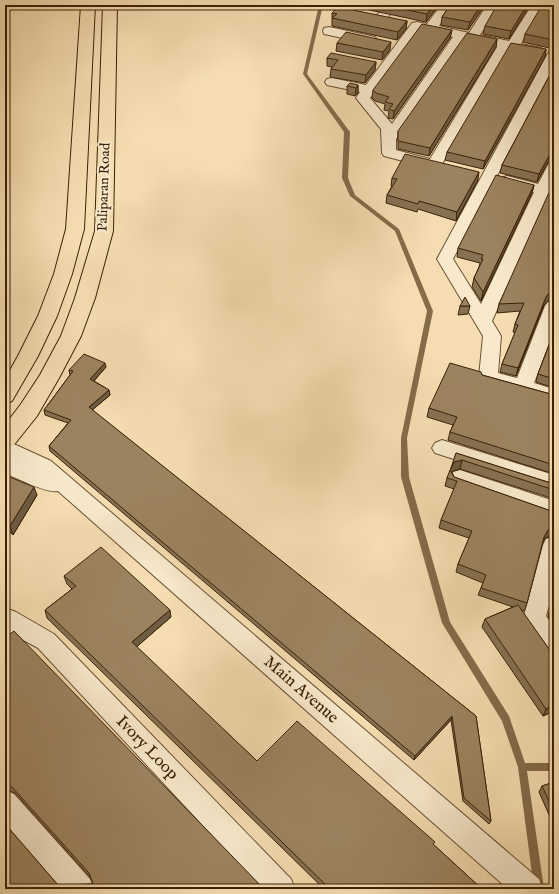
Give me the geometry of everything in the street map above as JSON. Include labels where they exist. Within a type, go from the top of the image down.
[{"type":"main road","name":"Paliparan Road","points":[[5,396],[21,371],[42,331],[57,293],[68,259],[75,229],[88,5]]},
{"type":"main road","name":"Paliparan Road","points":[[5,440],[29,410],[49,378],[71,336],[85,298],[104,231],[110,5]]},
{"type":"street","points":[[391,5],[377,17],[554,55],[482,175],[444,259],[492,336],[488,377],[554,396]]},
{"type":"street","points":[[447,5],[401,47],[363,98],[388,129],[390,153],[441,166],[509,46],[538,5]]},
{"type":"street","points":[[389,138],[467,36],[493,5]]},
{"type":"street","points":[[329,31],[401,47]]},
{"type":"street","points":[[371,64],[386,67]]},
{"type":"street","points":[[332,82],[369,90]]},
{"type":"street","points":[[483,320],[549,191],[554,166]]},
{"type":"street","points":[[482,175],[549,191]]},
{"type":"street","points":[[523,387],[554,306]]},
{"type":"street","name":"Main Avenue","points":[[5,448],[44,467],[73,491],[524,884]]},
{"type":"street","points":[[442,448],[554,483]]},
{"type":"street","name":"Main Avenue","points":[[5,465],[73,491]]},
{"type":"street","points":[[460,478],[554,510]]},
{"type":"street","points":[[554,545],[534,616],[542,631],[554,646]]},
{"type":"street","name":"Ivory Loop","points":[[5,620],[8,619],[46,642],[281,889]]},
{"type":"street","points":[[5,803],[80,889]]},
{"type":"building","points":[[382,5],[434,5],[427,14]]},
{"type":"building","points":[[450,5],[481,5],[470,22],[442,17]]},
{"type":"building","points":[[497,5],[527,5],[511,31],[485,26]]},
{"type":"building","points":[[542,5],[554,5],[554,40],[525,34]]},
{"type":"building","points":[[338,7],[407,21],[398,32],[332,18],[337,14],[332,13]]},
{"type":"building","points":[[422,24],[452,30],[394,111],[389,109],[393,104],[385,102],[389,97],[376,93],[373,90]]},
{"type":"building","points":[[346,32],[391,42],[383,52],[337,43]]},
{"type":"building","points":[[467,33],[497,39],[430,148],[398,141],[398,131]]},
{"type":"building","points":[[511,43],[546,49],[485,161],[447,152]]},
{"type":"building","points":[[331,53],[376,62],[366,75],[331,69],[338,60],[327,58]]},
{"type":"building","points":[[554,67],[554,152],[550,154],[539,174],[502,165]]},
{"type":"building","points":[[350,83],[358,85],[356,88],[347,86]]},
{"type":"building","points":[[405,154],[479,172],[457,212],[419,201],[418,204],[387,195],[397,179],[392,178]]},
{"type":"building","points":[[496,175],[534,185],[483,292],[474,278],[483,259],[481,259],[483,255],[458,248]]},
{"type":"building","points":[[551,188],[554,190],[554,291],[550,292],[546,297],[518,368],[502,364],[518,325],[515,324],[524,303],[499,304]]},
{"type":"building","points":[[465,297],[470,306],[460,306]]},
{"type":"building","points":[[554,332],[554,379],[538,374]]},
{"type":"building","points":[[84,354],[105,363],[90,379],[109,390],[89,407],[476,716],[491,821],[464,798],[452,716],[415,756],[49,446],[71,420],[44,410],[73,371],[69,370]]},
{"type":"building","points":[[450,363],[481,372],[482,375],[554,395],[554,465],[450,432],[457,417],[429,408]]},
{"type":"building","points":[[456,453],[554,484],[554,490],[462,460],[454,462],[451,468]]},
{"type":"building","points":[[450,470],[454,477],[554,512],[554,528],[548,530],[544,537],[527,603],[481,588],[486,575],[458,564],[472,531],[441,520],[457,481],[447,478]]},
{"type":"building","points":[[5,475],[34,487],[10,526],[5,521]]},
{"type":"building","points":[[101,547],[170,610],[132,642],[257,761],[297,721],[435,842],[433,844],[482,889],[330,889],[45,610],[76,586],[64,576]]},
{"type":"building","points":[[554,596],[554,613],[551,608]]},
{"type":"building","points":[[518,605],[554,656],[554,705],[546,709],[485,619]]},
{"type":"building","points":[[14,631],[264,889],[5,889],[5,824],[58,885],[93,884],[89,873],[12,787],[5,784],[5,638]]},
{"type":"building","points":[[554,782],[554,812],[542,786]]},
{"type":"waterway","points":[[321,5],[305,74],[347,132],[345,178],[353,196],[397,230],[430,311],[404,438],[405,477],[446,623],[506,719],[522,767]]},
{"type":"waterway","points":[[522,767],[549,767]]},
{"type":"waterway","points":[[522,767],[539,889]]}]
